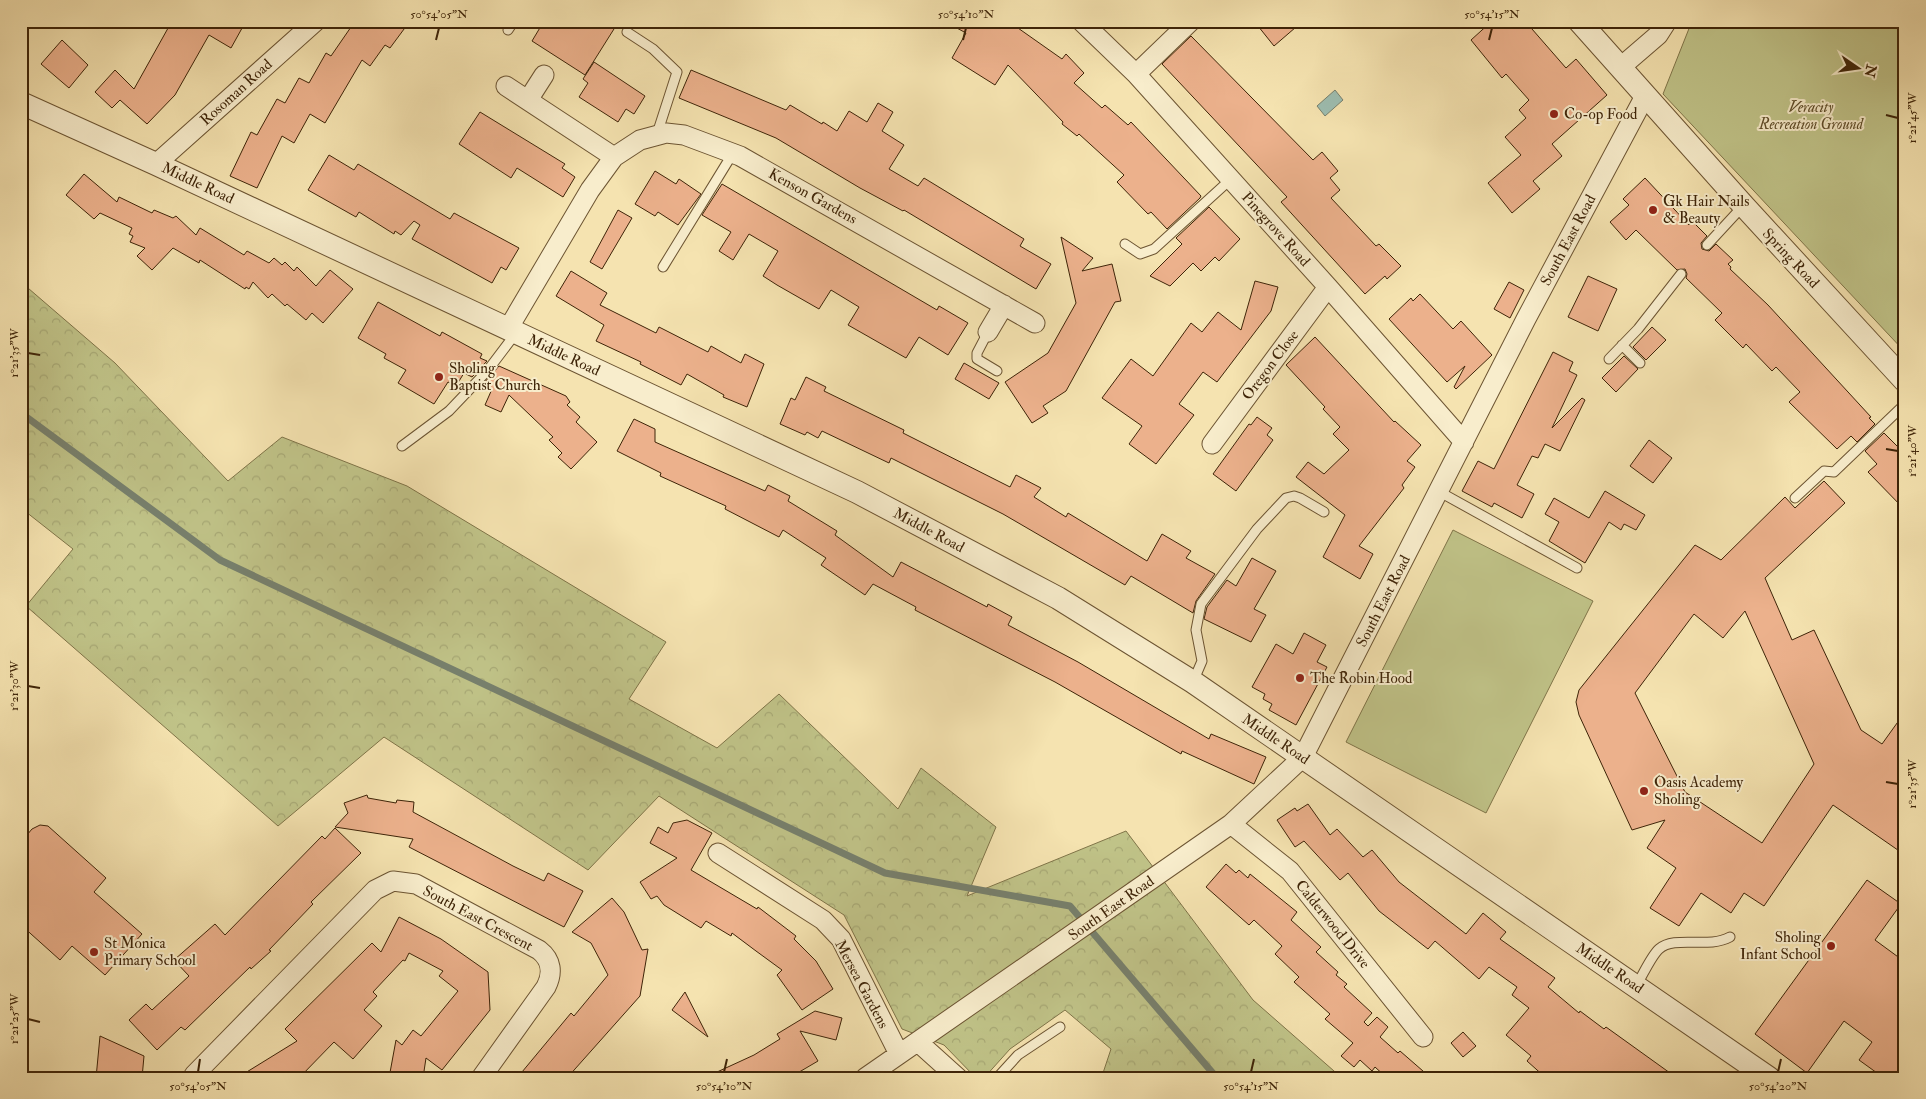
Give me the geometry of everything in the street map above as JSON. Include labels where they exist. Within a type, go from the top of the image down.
[{"type":"street","name":"Rosoman Road","points":[[156,164],[316,21]]},
{"type":"street","name":"Pinegrove Road","points":[[1081,21],[1136,74],[1328,287],[1464,442]]},
{"type":"street","points":[[1136,74],[1191,21]]},
{"type":"street","name":"Spring Road","points":[[1580,21],[1622,66],[1645,96],[1744,206],[1905,381]]},
{"type":"street","points":[[1622,66],[1658,34],[1667,21]]},
{"type":"street","points":[[528,100],[544,75]]},
{"type":"street","points":[[506,86],[614,157]]},
{"type":"street","name":"South East Road","points":[[865,1078],[1231,824],[1303,757],[1438,491],[1645,96]]},
{"type":"street","name":"Middle Road","points":[[21,103],[156,164],[856,492],[1058,598],[1193,682],[1769,1078]]},
{"type":"street","name":"Kenson Gardens","points":[[513,331],[590,190],[614,157],[640,140],[657,134],[684,134],[733,152],[1036,323]]},
{"type":"street","name":"Oregon Close","points":[[1212,444],[1328,287]]},
{"type":"street","points":[[988,332],[1004,305]]},
{"type":"street","name":"Calderwood Drive","points":[[1231,824],[1290,871],[1423,1037]]},
{"type":"street","name":"Mersea Gardens","points":[[718,853],[823,920],[841,940],[899,1054]]},
{"type":"street","name":"South East Crescent","points":[[194,1075],[375,890],[387,882],[400,881],[424,888],[539,950],[549,963],[550,974],[546,987],[482,1078]]},
{"type":"street","points":[[918,1042],[958,1078]]},
{"type":"lane","points":[[508,30],[514,21]]},
{"type":"lane","points":[[627,32],[653,49],[676,72],[657,134]]},
{"type":"lane","points":[[663,267],[733,152]]},
{"type":"lane","points":[[1125,244],[1140,254],[1154,248],[1231,179]]},
{"type":"lane","points":[[1707,245],[1744,206]]},
{"type":"lane","points":[[1610,358],[1638,329],[1681,274]]},
{"type":"lane","points":[[402,446],[455,405],[488,370],[513,331]]},
{"type":"lane","points":[[988,332],[977,353],[977,359],[997,370]]},
{"type":"lane","points":[[1622,345],[1640,363]]},
{"type":"lane","points":[[1795,498],[1824,471],[1834,472],[1905,404]]},
{"type":"lane","points":[[1438,491],[1577,568]]},
{"type":"lane","points":[[1193,682],[1202,661],[1196,630],[1201,604],[1257,528],[1286,498],[1294,496],[1324,512]]},
{"type":"lane","points":[[1636,986],[1658,950],[1674,943],[1720,942],[1730,937]]},
{"type":"lane","points":[[997,1078],[1018,1055],[1060,1027]]},
{"type":"green space","name":"Veracity Recreation Ground","points":[[1692,21],[1905,21],[1905,352],[1663,94]]},
{"type":"green space","points":[[21,282],[115,363],[228,481],[282,437],[407,486],[666,642],[629,699],[717,748],[779,694],[898,809],[921,768],[996,827],[967,896],[1126,831],[1253,1000],[1342,1078],[1108,1078],[1103,1073],[1111,1049],[1065,1010],[1010,1049],[984,1078],[976,1078],[944,1045],[902,1029],[844,915],[659,796],[588,870],[384,737],[278,826],[26,606],[73,549],[21,508]]},
{"type":"green space","points":[[1453,530],[1593,601],[1486,813],[1346,742]]},
{"type":"shaded area","points":[[1335,90],[1343,100],[1325,116],[1317,106]]},
{"type":"building","points":[[172,21],[246,21],[231,48],[209,35],[175,95],[147,124],[120,100],[112,108],[95,92],[115,70],[134,89]]},
{"type":"building","points":[[359,21],[410,21],[390,48],[385,45],[370,66],[362,60],[325,123],[310,114],[294,143],[282,136],[257,188],[230,176],[251,132],[257,135],[277,99],[285,103],[299,78],[309,83],[326,53],[331,56],[351,27],[353,29]]},
{"type":"building","points":[[544,21],[619,21],[585,75],[532,41]]},
{"type":"building","points":[[944,21],[1008,21],[1062,59],[1066,54],[1084,73],[1074,83],[1102,108],[1105,105],[1128,125],[1131,122],[1201,196],[1200,198],[1167,229],[1151,212],[1148,214],[1117,182],[1124,175],[1079,134],[1077,136],[1062,124],[1063,122],[1008,65],[995,85],[952,58],[966,33]]},
{"type":"building","points":[[1254,21],[1303,21],[1274,46]]},
{"type":"building","points":[[1492,21],[1525,21],[1566,68],[1576,59],[1607,95],[1552,144],[1562,156],[1533,181],[1540,189],[1512,213],[1488,183],[1521,155],[1505,137],[1526,118],[1519,110],[1529,100],[1506,74],[1502,78],[1471,40]]},
{"type":"building","points":[[1191,36],[1313,160],[1322,152],[1338,171],[1330,178],[1340,190],[1331,198],[1376,246],[1379,244],[1401,266],[1387,279],[1385,276],[1365,294],[1281,202],[1287,197],[1162,64]]},
{"type":"building","points":[[62,40],[88,65],[69,88],[41,64]]},
{"type":"building","points":[[594,62],[645,96],[634,114],[626,109],[618,122],[579,97],[588,83],[583,79]]},
{"type":"building","points":[[691,70],[786,110],[790,105],[837,131],[849,111],[867,122],[878,103],[893,112],[882,131],[904,145],[889,169],[918,186],[924,178],[1024,239],[1020,246],[1051,264],[1036,289],[904,210],[860,188],[776,138],[679,98]]},
{"type":"building","points":[[480,112],[565,164],[562,168],[575,177],[563,197],[517,168],[511,178],[459,144]]},
{"type":"building","points":[[329,155],[354,170],[358,164],[450,219],[454,213],[519,248],[506,270],[501,267],[492,283],[412,239],[420,225],[414,221],[401,235],[395,231],[394,234],[359,212],[356,217],[308,190]]},
{"type":"building","points":[[655,171],[676,184],[679,179],[701,194],[678,225],[658,212],[655,216],[635,204]]},
{"type":"building","points":[[84,174],[117,202],[119,197],[152,213],[154,210],[173,218],[176,216],[196,235],[200,228],[244,255],[247,251],[269,263],[274,258],[282,265],[285,262],[294,271],[297,267],[316,286],[330,270],[353,289],[323,323],[312,313],[306,320],[287,304],[285,306],[272,294],[268,298],[253,282],[249,289],[246,287],[245,289],[200,260],[199,263],[173,248],[152,270],[137,256],[145,248],[130,242],[133,236],[129,234],[132,228],[100,213],[94,219],[66,195]]},
{"type":"building","points":[[1645,178],[1689,225],[1692,221],[1707,236],[1701,243],[1702,249],[1709,251],[1716,244],[1733,260],[1728,264],[1731,267],[1730,269],[1768,305],[1871,417],[1869,418],[1875,424],[1857,442],[1851,436],[1837,449],[1789,402],[1800,392],[1776,367],[1772,371],[1746,344],[1743,348],[1715,320],[1722,313],[1686,278],[1685,269],[1677,270],[1636,230],[1626,240],[1610,222],[1629,205],[1623,199]]},
{"type":"building","points":[[722,184],[937,310],[939,306],[968,323],[948,355],[919,337],[906,358],[848,325],[859,307],[831,290],[819,309],[777,285],[763,276],[778,251],[749,234],[733,260],[719,251],[731,232],[702,215]]},
{"type":"building","points":[[1209,207],[1240,239],[1219,261],[1215,257],[1201,271],[1193,263],[1170,286],[1150,276],[1182,244],[1176,238]]},
{"type":"building","points":[[618,210],[632,218],[602,269],[590,262]]},
{"type":"building","points":[[1061,237],[1093,258],[1082,271],[1112,264],[1121,301],[1115,302],[1066,391],[1043,406],[1048,413],[1032,423],[1005,382],[1048,353],[1076,303]]},
{"type":"building","points":[[571,271],[607,293],[600,305],[656,333],[659,327],[708,352],[711,346],[741,363],[745,354],[764,364],[747,407],[723,397],[724,395],[687,374],[681,385],[640,364],[641,362],[596,341],[604,325],[556,296]]},
{"type":"building","points":[[1588,276],[1617,289],[1598,331],[1568,317]]},
{"type":"building","points":[[1255,281],[1278,287],[1271,311],[1217,382],[1203,372],[1179,404],[1194,415],[1156,464],[1129,444],[1142,426],[1102,398],[1131,359],[1153,376],[1191,323],[1202,332],[1218,312],[1241,330]]},
{"type":"building","points":[[1509,282],[1524,290],[1510,318],[1494,309]]},
{"type":"building","points":[[1420,294],[1453,329],[1461,321],[1492,355],[1456,389],[1454,387],[1465,366],[1447,382],[1389,319],[1411,298],[1413,301]]},
{"type":"building","points":[[378,302],[440,336],[442,332],[482,354],[480,358],[487,361],[472,377],[464,373],[456,386],[448,382],[434,404],[398,383],[406,370],[384,358],[386,354],[358,338]]},
{"type":"building","points":[[1652,327],[1666,340],[1646,360],[1633,347]]},
{"type":"building","points":[[1315,337],[1394,422],[1421,445],[1407,461],[1415,467],[1402,485],[1404,488],[1359,546],[1373,554],[1360,579],[1323,557],[1345,515],[1296,477],[1308,462],[1324,474],[1349,450],[1333,434],[1340,427],[1323,409],[1325,407],[1286,365]]},
{"type":"building","points":[[1553,352],[1573,362],[1569,371],[1577,375],[1552,428],[1582,398],[1585,400],[1560,451],[1545,444],[1538,458],[1532,456],[1517,485],[1534,494],[1522,518],[1494,503],[1492,507],[1462,491],[1478,461],[1494,469]]},
{"type":"building","points":[[1624,356],[1638,369],[1616,392],[1602,378]]},
{"type":"building","points":[[964,363],[999,383],[989,399],[955,379]]},
{"type":"building","points":[[499,366],[566,396],[570,402],[567,405],[580,417],[576,422],[597,442],[571,469],[558,457],[562,453],[549,440],[553,437],[509,395],[501,412],[485,405],[492,389],[483,384]]},
{"type":"building","points":[[806,377],[826,387],[824,391],[904,430],[903,433],[1010,487],[1016,475],[1041,488],[1034,497],[1066,517],[1068,513],[1147,561],[1162,534],[1191,551],[1186,558],[1215,574],[1196,601],[1193,613],[1131,576],[1125,585],[1003,514],[891,458],[889,463],[822,431],[818,438],[807,432],[805,435],[780,424],[791,398],[795,400]]},
{"type":"building","points":[[1257,417],[1272,428],[1267,435],[1273,440],[1236,491],[1213,474],[1249,424],[1251,425]]},
{"type":"building","points":[[634,419],[655,429],[655,442],[765,491],[768,485],[790,496],[788,501],[837,531],[835,535],[893,577],[901,562],[987,607],[988,604],[1012,617],[1008,625],[1078,662],[1209,739],[1211,734],[1266,757],[1254,784],[1182,751],[1181,754],[1055,682],[915,610],[916,607],[873,584],[865,595],[821,565],[826,558],[783,530],[779,537],[725,509],[726,506],[660,476],[661,473],[617,451]]},
{"type":"building","points":[[1884,433],[1905,454],[1905,510],[1868,472],[1877,464],[1865,451]]},
{"type":"building","points":[[1649,440],[1672,458],[1653,483],[1630,466]]},
{"type":"building","points":[[1824,481],[1845,503],[1765,578],[1792,640],[1814,630],[1861,730],[1882,744],[1905,712],[1905,855],[1833,805],[1764,906],[1744,893],[1731,913],[1701,893],[1679,926],[1650,908],[1676,868],[1647,848],[1665,820],[1632,830],[1579,715],[1576,702],[1579,690],[1695,545],[1721,560],[1785,497],[1795,508]],"holes":[[[1745,611],[1814,764],[1762,843],[1685,792],[1635,693],[1694,614],[1723,638]]]},
{"type":"building","points":[[1605,491],[1645,515],[1636,530],[1624,524],[1621,530],[1609,522],[1585,563],[1549,541],[1559,522],[1545,514],[1554,498],[1589,518]]},
{"type":"building","points":[[1252,558],[1276,571],[1254,609],[1266,615],[1251,642],[1204,619],[1207,607],[1227,580],[1236,586]]},
{"type":"building","name":"The Robin Hood","points":[[1304,633],[1326,645],[1317,662],[1327,667],[1296,725],[1269,710],[1272,704],[1263,699],[1265,694],[1252,687],[1276,644],[1293,654]]},
{"type":"building","points":[[367,795],[368,798],[396,803],[397,800],[414,802],[413,812],[513,866],[544,881],[548,873],[583,891],[564,927],[409,847],[413,839],[335,827],[348,813],[344,803]]},
{"type":"building","points":[[1308,804],[1330,835],[1337,829],[1363,857],[1372,850],[1399,882],[1466,934],[1483,913],[1506,932],[1500,939],[1555,978],[1548,987],[1579,1013],[1580,1011],[1604,1029],[1606,1027],[1677,1078],[1546,1078],[1527,1061],[1531,1056],[1506,1035],[1529,1008],[1512,995],[1517,987],[1489,967],[1479,979],[1435,941],[1428,949],[1379,911],[1348,873],[1340,880],[1304,841],[1295,847],[1277,820],[1295,808],[1297,811]]},
{"type":"building","points":[[687,820],[712,833],[691,870],[757,909],[758,907],[796,936],[794,939],[816,961],[833,989],[802,1010],[777,975],[782,970],[732,933],[731,936],[706,921],[701,928],[664,905],[657,896],[651,899],[640,882],[677,858],[650,843],[658,827],[668,833],[673,823]]},
{"type":"building","points":[[40,825],[48,826],[106,878],[94,892],[142,934],[105,975],[72,946],[60,960],[21,925],[21,842],[32,829]]},
{"type":"building","points":[[335,828],[361,853],[311,902],[313,904],[269,950],[271,951],[251,969],[250,967],[185,1030],[181,1027],[157,1050],[129,1020],[146,1004],[152,1010],[189,976],[174,960],[215,924],[225,935],[322,836],[325,839]]},
{"type":"building","points":[[1226,864],[1236,873],[1239,870],[1248,878],[1250,874],[1297,912],[1291,920],[1321,947],[1316,952],[1338,972],[1336,975],[1347,984],[1344,987],[1372,1013],[1364,1022],[1368,1026],[1377,1017],[1388,1027],[1380,1037],[1398,1053],[1400,1051],[1431,1078],[1387,1078],[1375,1067],[1372,1071],[1360,1060],[1354,1067],[1341,1056],[1353,1043],[1325,1019],[1330,1014],[1294,982],[1299,977],[1275,954],[1282,946],[1254,920],[1249,925],[1206,887]]},
{"type":"building","points":[[1867,880],[1901,904],[1875,940],[1905,962],[1905,1078],[1884,1078],[1859,1060],[1872,1042],[1844,1021],[1807,1073],[1755,1034]]},
{"type":"building","points":[[612,898],[624,912],[642,950],[648,949],[640,996],[567,1078],[517,1078],[571,1013],[574,1016],[608,975],[591,943],[572,932]]},
{"type":"building","points":[[399,917],[441,939],[488,972],[490,1010],[442,1070],[426,1058],[423,1078],[389,1078],[396,1040],[402,1045],[413,1030],[421,1036],[458,991],[439,976],[443,971],[409,953],[405,961],[403,960],[373,992],[377,996],[364,1010],[382,1026],[353,1059],[334,1042],[299,1078],[237,1078],[297,1041],[285,1029],[372,943],[381,952]]},
{"type":"building","points":[[685,992],[708,1037],[672,1010]]},
{"type":"building","points":[[815,1011],[842,1018],[836,1040],[800,1031],[818,1061],[789,1078],[704,1078],[754,1055],[780,1039],[777,1034]]},
{"type":"building","points":[[1463,1032],[1476,1046],[1463,1057],[1451,1043]]},
{"type":"building","points":[[100,1036],[144,1056],[142,1078],[96,1078]]},
{"type":"waterway","points":[[21,413],[220,560],[885,873],[1070,906],[1217,1078]]},
{"type":"place","name":"Co-op Food","points":[[1554,114]]},
{"type":"place","name":"Gk Hair Nails & Beauty","points":[[1653,210]]},
{"type":"place","name":"Sholing Baptist Church","points":[[439,377]]},
{"type":"place","name":"The Robin Hood","points":[[1300,678]]},
{"type":"place","name":"Oasis Academy Sholing","points":[[1644,791]]},
{"type":"place","name":"Sholing Infant School","points":[[1831,946]]},
{"type":"place","name":"St Monica Primary School","points":[[94,952]]}]
